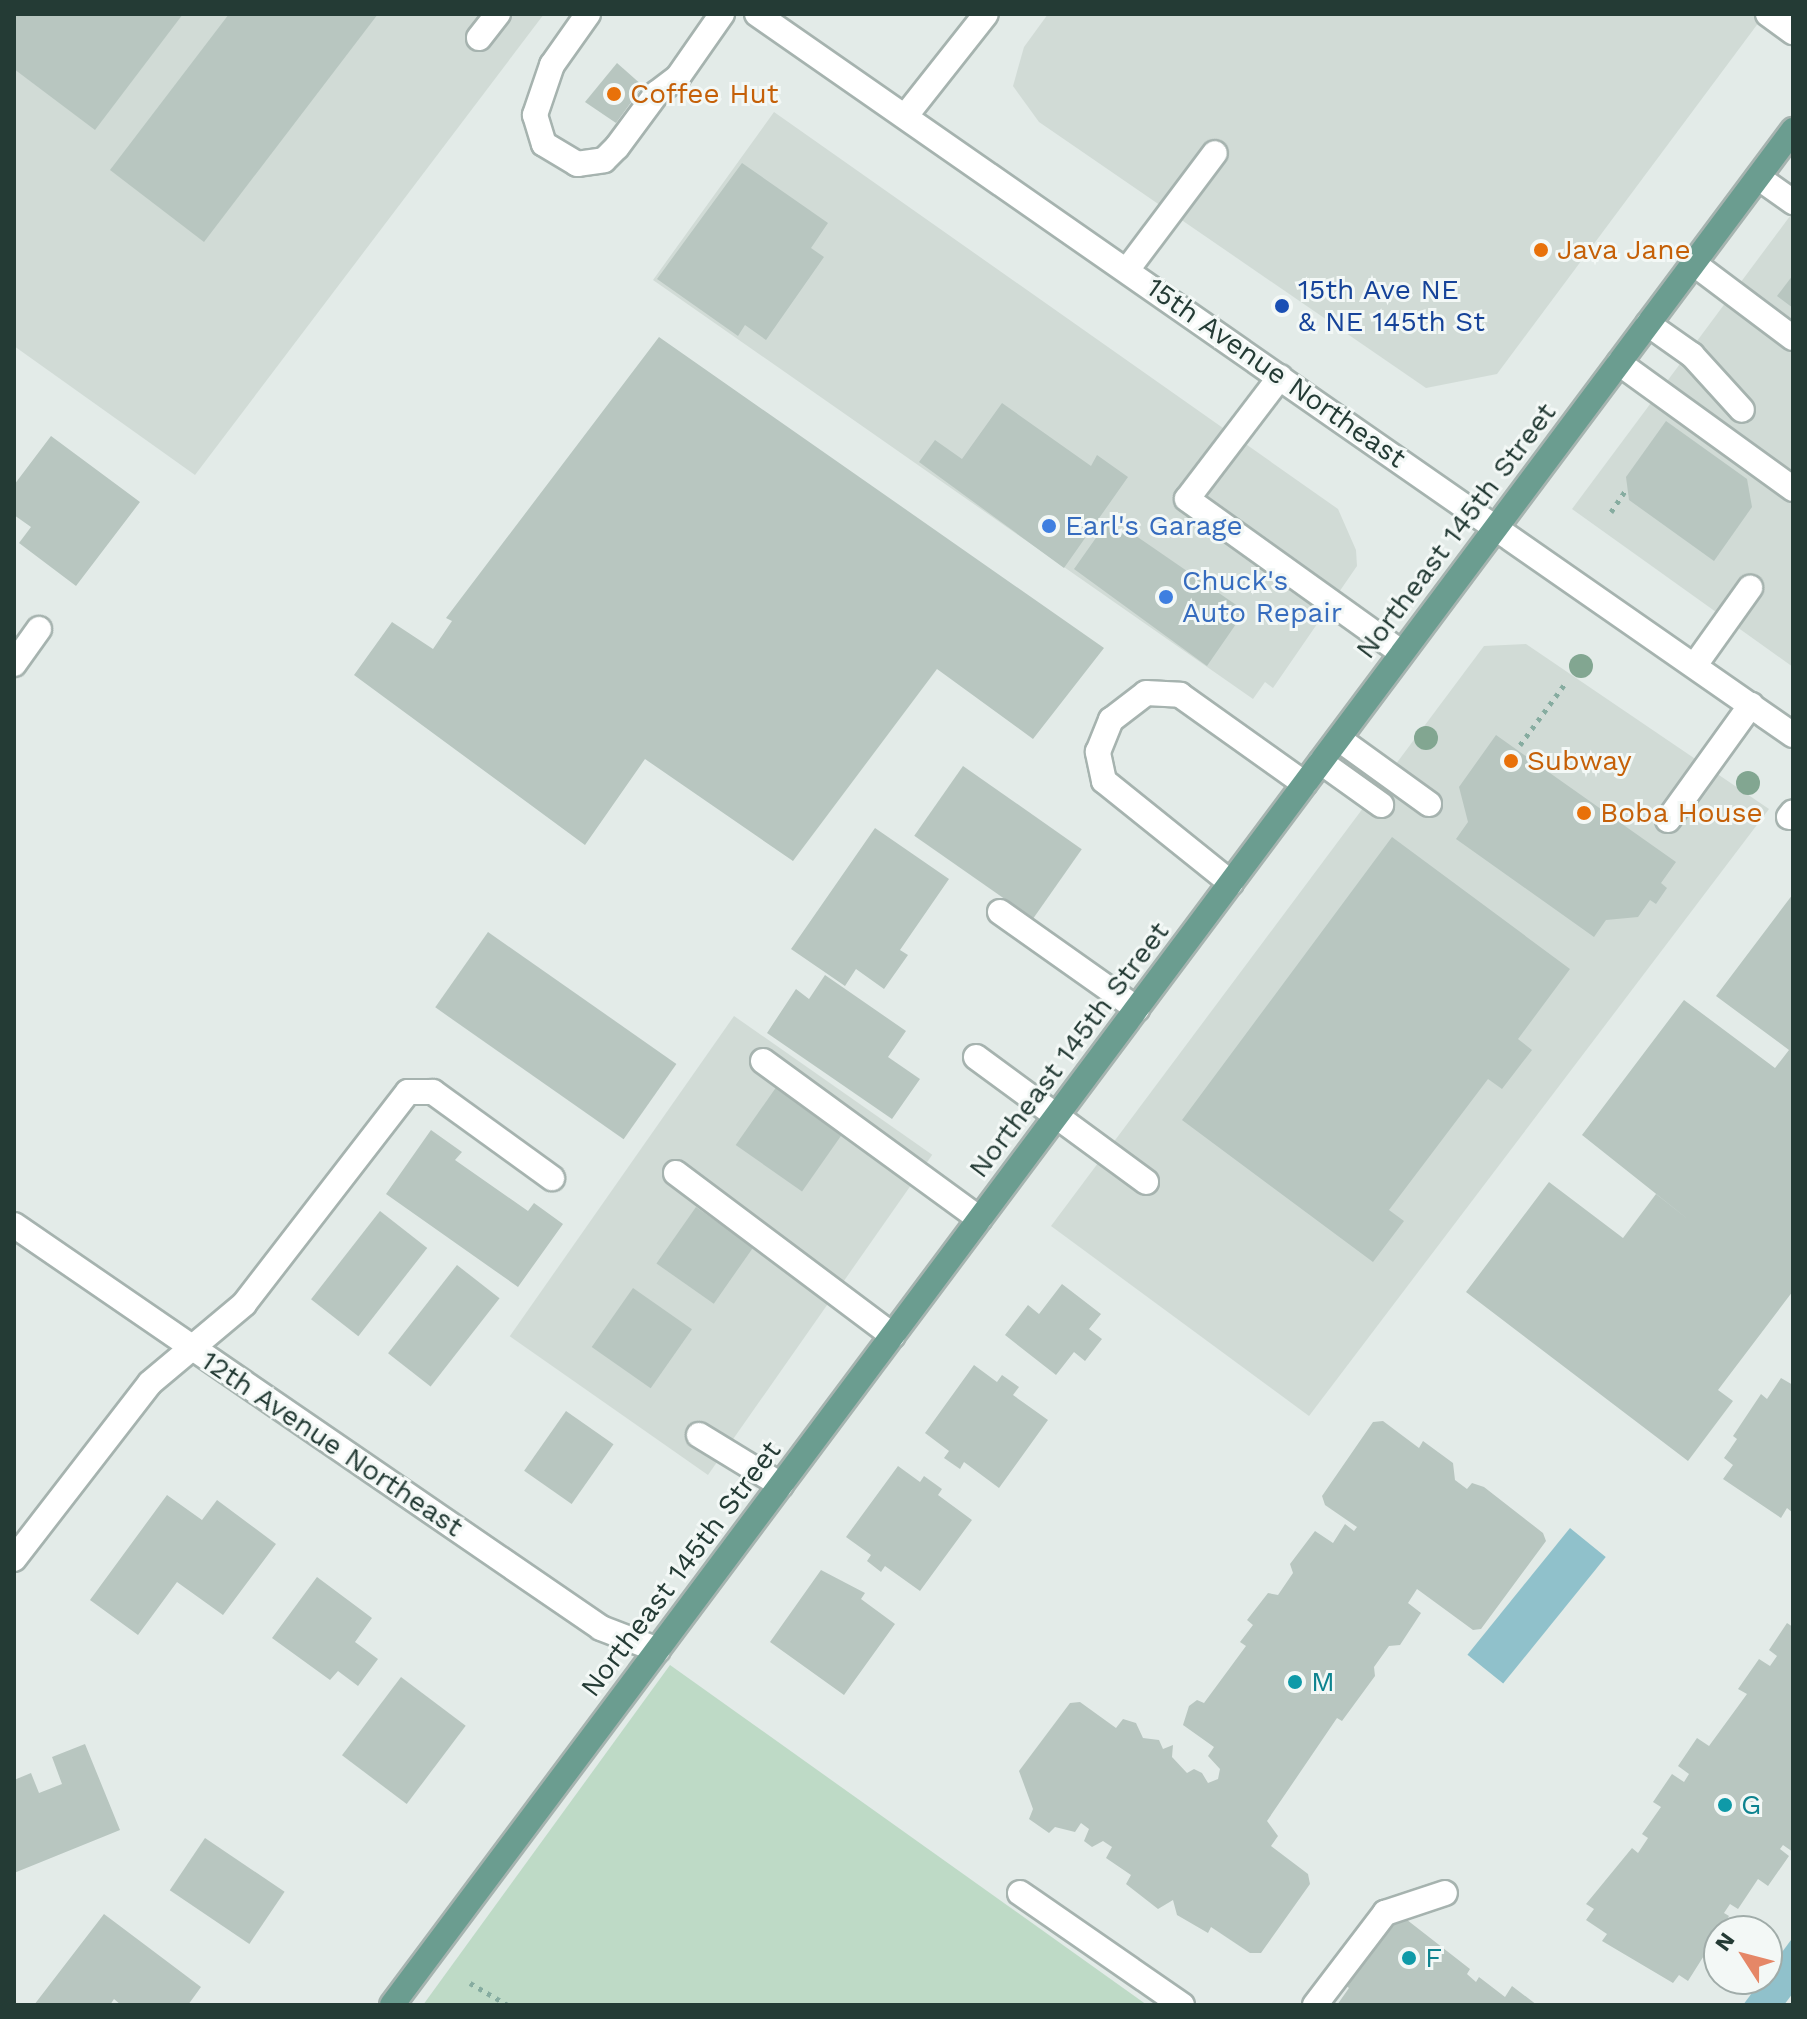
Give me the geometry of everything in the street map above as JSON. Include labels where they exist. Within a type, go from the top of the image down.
[{"type":"main road","name":"Northeast 145th Street","points":[[392,2005],[1793,130]]},
{"type":"street","points":[[479,38],[498,14]]},
{"type":"street","points":[[588,14],[552,65],[535,115],[544,144],[577,164],[604,160],[617,147],[657,93],[678,77],[722,14]]},
{"type":"street","name":"15th Avenue Northeast","points":[[757,14],[907,114],[1280,377],[1498,525],[1793,735]]},
{"type":"street","points":[[907,114],[986,14]]},
{"type":"street","points":[[1768,14],[1793,32]]},
{"type":"street","points":[[1127,270],[1215,153]]},
{"type":"street","points":[[1759,178],[1793,202]]},
{"type":"street","points":[[1693,263],[1793,338]]},
{"type":"street","points":[[1648,324],[1692,355],[1742,410]]},
{"type":"street","points":[[1619,363],[1793,489]]},
{"type":"street","points":[[1280,377],[1187,499],[1402,653]]},
{"type":"street","points":[[1695,665],[1750,588]]},
{"type":"street","points":[[14,664],[39,629]]},
{"type":"street","points":[[1231,883],[1104,781],[1098,752],[1111,720],[1146,693],[1180,695],[1305,784]]},
{"type":"street","points":[[1668,820],[1751,705]]},
{"type":"street","points":[[1339,739],[1429,804]]},
{"type":"street","points":[[1321,762],[1381,805]]},
{"type":"street","points":[[1000,912],[1137,1009]]},
{"type":"street","points":[[976,1057],[1146,1182]]},
{"type":"street","points":[[763,1061],[980,1219]]},
{"type":"street","points":[[14,1559],[150,1383],[244,1304],[408,1092],[433,1092],[552,1178]]},
{"type":"street","points":[[676,1173],[893,1336]]},
{"type":"street","name":"12th Avenue Northeast","points":[[14,1225],[601,1628],[658,1650]]},
{"type":"street","points":[[699,1435],[781,1485]]},
{"type":"street","points":[[1020,1893],[1182,2005]]},
{"type":"street","points":[[1315,2005],[1385,1913],[1445,1893]]},
{"type":"path","points":[[1611,512],[1627,488]]},
{"type":"path","points":[[1520,745],[1567,681]]},
{"type":"path","points":[[470,1983],[508,2005]]},
{"type":"shaded area","points":[[14,14],[544,14],[195,475],[14,346]]},
{"type":"shaded area","points":[[1048,14],[1765,14],[1497,374],[1426,388],[1039,122],[1013,86],[1024,47]]},
{"type":"shaded area","points":[[774,112],[1338,509],[1356,550],[1357,566],[1273,688],[1265,682],[1253,699],[653,280]]},
{"type":"shaded area","points":[[1793,212],[1793,667],[1572,509]]},
{"type":"shaded area","points":[[1526,644],[1769,809],[1309,1416],[1051,1226],[1484,646]]},
{"type":"shaded area","points":[[734,1016],[932,1155],[708,1475],[510,1336]]},
{"type":"green space","points":[[670,1665],[1147,2005],[423,2005]]},
{"type":"water","points":[[1570,1528],[1606,1557],[1503,1684],[1467,1655]]},
{"type":"water","points":[[1791,1940],[1793,1993],[1784,2005],[1743,2005],[1750,1995],[1783,1995],[1783,1951]]},
{"type":"building","points":[[14,14],[183,14],[95,130],[14,69]]},
{"type":"building","points":[[229,14],[378,14],[204,242],[110,170]]},
{"type":"building","name":"Coffee Hut","points":[[617,63],[643,86],[616,123],[585,102]]},
{"type":"building","points":[[742,163],[828,223],[811,248],[824,257],[766,340],[745,325],[738,336],[657,279]]},
{"type":"building","points":[[1793,275],[1793,308],[1777,296]]},
{"type":"building","points":[[659,337],[1104,648],[1033,739],[937,669],[793,861],[645,759],[585,845],[354,675],[392,622],[433,649],[452,621],[446,618]]},
{"type":"building","name":"Earl's Garage","points":[[1002,403],[1091,466],[1097,455],[1128,477],[1064,568],[919,462],[935,440],[962,459]]},
{"type":"building","points":[[1666,421],[1747,479],[1752,507],[1714,561],[1629,500],[1626,477]]},
{"type":"building","points":[[51,436],[140,502],[76,586],[19,543],[31,527],[14,515],[14,485]]},
{"type":"building","name":"Chuck's Auto Repair","points":[[1105,525],[1121,536],[1126,529],[1245,611],[1207,666],[1074,569]]},
{"type":"building","points":[[1496,735],[1676,862],[1661,883],[1667,888],[1656,904],[1650,900],[1638,917],[1606,920],[1594,937],[1456,839],[1468,822],[1459,787]]},
{"type":"building","points":[[963,766],[1082,849],[1033,919],[914,836]]},
{"type":"building","points":[[875,828],[949,879],[900,950],[908,955],[884,989],[856,969],[845,986],[791,949]]},
{"type":"building","points":[[1392,837],[1570,969],[1518,1039],[1532,1050],[1502,1089],[1488,1079],[1389,1210],[1404,1221],[1373,1262],[1182,1120]]},
{"type":"building","points":[[1793,894],[1793,1291],[1718,1390],[1733,1401],[1688,1461],[1466,1292],[1549,1182],[1623,1238],[1656,1194],[1694,1224],[1582,1135],[1684,1000],[1775,1068],[1789,1050],[1716,996]]},
{"type":"building","points":[[488,932],[676,1064],[624,1139],[435,1007]]},
{"type":"building","points":[[825,975],[906,1031],[888,1057],[920,1079],[892,1119],[767,1033],[796,989],[809,999]]},
{"type":"building","points":[[777,1086],[843,1132],[802,1191],[736,1145]]},
{"type":"building","points":[[431,1130],[462,1152],[455,1160],[528,1211],[534,1203],[563,1224],[518,1287],[386,1194]]},
{"type":"building","points":[[696,1207],[753,1247],[714,1304],[656,1264]]},
{"type":"building","points":[[380,1211],[427,1248],[358,1336],[311,1299]]},
{"type":"building","points":[[457,1265],[500,1298],[431,1387],[388,1353]]},
{"type":"building","points":[[1062,1284],[1101,1314],[1089,1329],[1102,1339],[1085,1361],[1074,1352],[1056,1375],[1005,1335],[1028,1305],[1039,1314]]},
{"type":"building","points":[[633,1288],[692,1329],[651,1388],[592,1347]]},
{"type":"building","points":[[974,1365],[997,1382],[1002,1375],[1019,1387],[1013,1395],[1048,1420],[999,1488],[964,1462],[960,1469],[944,1458],[949,1451],[925,1433]]},
{"type":"building","points":[[1781,1378],[1793,1385],[1793,1513],[1787,1508],[1781,1518],[1723,1479],[1733,1465],[1724,1458],[1737,1439],[1733,1436],[1761,1394],[1767,1399]]},
{"type":"building","points":[[566,1411],[614,1444],[572,1504],[524,1471]]},
{"type":"building","name":"M","points":[[1383,1421],[1419,1448],[1423,1441],[1453,1463],[1455,1480],[1467,1489],[1472,1483],[1484,1487],[1543,1533],[1546,1541],[1481,1629],[1473,1630],[1417,1589],[1408,1603],[1421,1613],[1400,1645],[1389,1646],[1374,1667],[1375,1676],[1342,1721],[1337,1718],[1267,1821],[1278,1836],[1271,1846],[1308,1874],[1310,1884],[1261,1953],[1250,1953],[1211,1927],[1208,1933],[1177,1915],[1173,1900],[1158,1909],[1126,1884],[1131,1875],[1106,1858],[1112,1847],[1103,1841],[1092,1847],[1084,1841],[1089,1829],[1081,1823],[1075,1832],[1055,1827],[1049,1833],[1029,1819],[1033,1809],[1019,1771],[1070,1703],[1080,1702],[1116,1728],[1123,1719],[1136,1723],[1143,1738],[1159,1740],[1163,1749],[1173,1745],[1172,1757],[1187,1773],[1194,1769],[1202,1773],[1208,1783],[1218,1779],[1220,1769],[1208,1756],[1214,1747],[1183,1725],[1189,1706],[1197,1700],[1204,1703],[1246,1646],[1240,1642],[1253,1625],[1247,1620],[1268,1593],[1278,1595],[1293,1573],[1290,1564],[1315,1531],[1333,1543],[1345,1524],[1354,1531],[1357,1527],[1325,1505],[1322,1496],[1373,1422]]},
{"type":"building","points":[[898,1466],[920,1482],[924,1476],[942,1489],[938,1495],[972,1520],[920,1591],[885,1566],[881,1572],[867,1561],[871,1555],[846,1537]]},
{"type":"building","points":[[167,1495],[202,1520],[217,1500],[276,1544],[223,1615],[177,1582],[138,1635],[90,1600]]},
{"type":"building","points":[[821,1570],[865,1593],[861,1599],[895,1624],[844,1695],[770,1642]]},
{"type":"building","points":[[317,1577],[372,1618],[355,1642],[378,1659],[358,1686],[338,1671],[330,1680],[272,1638]]},
{"type":"building","name":"G","points":[[1787,1623],[1793,1627],[1793,1852],[1783,1845],[1780,1849],[1789,1856],[1768,1886],[1758,1879],[1738,1909],[1730,1904],[1724,1913],[1727,1915],[1703,1915],[1703,1957],[1688,1981],[1679,1975],[1673,1983],[1602,1941],[1607,1934],[1586,1920],[1594,1909],[1586,1904],[1632,1848],[1638,1853],[1648,1838],[1642,1834],[1661,1807],[1653,1802],[1672,1774],[1684,1782],[1689,1774],[1678,1766],[1697,1738],[1709,1746],[1747,1694],[1738,1689],[1759,1659],[1770,1666],[1777,1656],[1769,1650]]},
{"type":"building","points":[[401,1677],[466,1726],[407,1804],[342,1755]]},
{"type":"building","points":[[85,1744],[120,1830],[14,1873],[14,1780],[31,1773],[39,1793],[62,1784],[52,1757]]},
{"type":"building","points":[[205,1838],[285,1892],[249,1944],[170,1890]]},
{"type":"building","points":[[104,1914],[201,1987],[188,2005],[121,2005],[114,1999],[110,2005],[34,2005]]},
{"type":"building","name":"F","points":[[1402,1916],[1470,1969],[1467,1974],[1476,1982],[1479,1977],[1505,1997],[1512,1986],[1537,2005],[1337,2005],[1349,1988],[1344,1984]]},
{"type":"place","name":"Coffee Hut","points":[[614,94]]},
{"type":"place","name":"Java Jane","points":[[1541,250]]},
{"type":"place","name":"15th Ave NE & NE 145th St","points":[[1282,306]]},
{"type":"place","name":"Earl's Garage","points":[[1049,526]]},
{"type":"place","name":"Chuck's Auto Repair","points":[[1166,597]]},
{"type":"place","name":"Subway","points":[[1511,761]]},
{"type":"place","name":"Boba House","points":[[1584,813]]},
{"type":"place","name":"M","points":[[1295,1682]]},
{"type":"place","name":"G","points":[[1725,1805]]},
{"type":"place","name":"F","points":[[1409,1958]]}]
